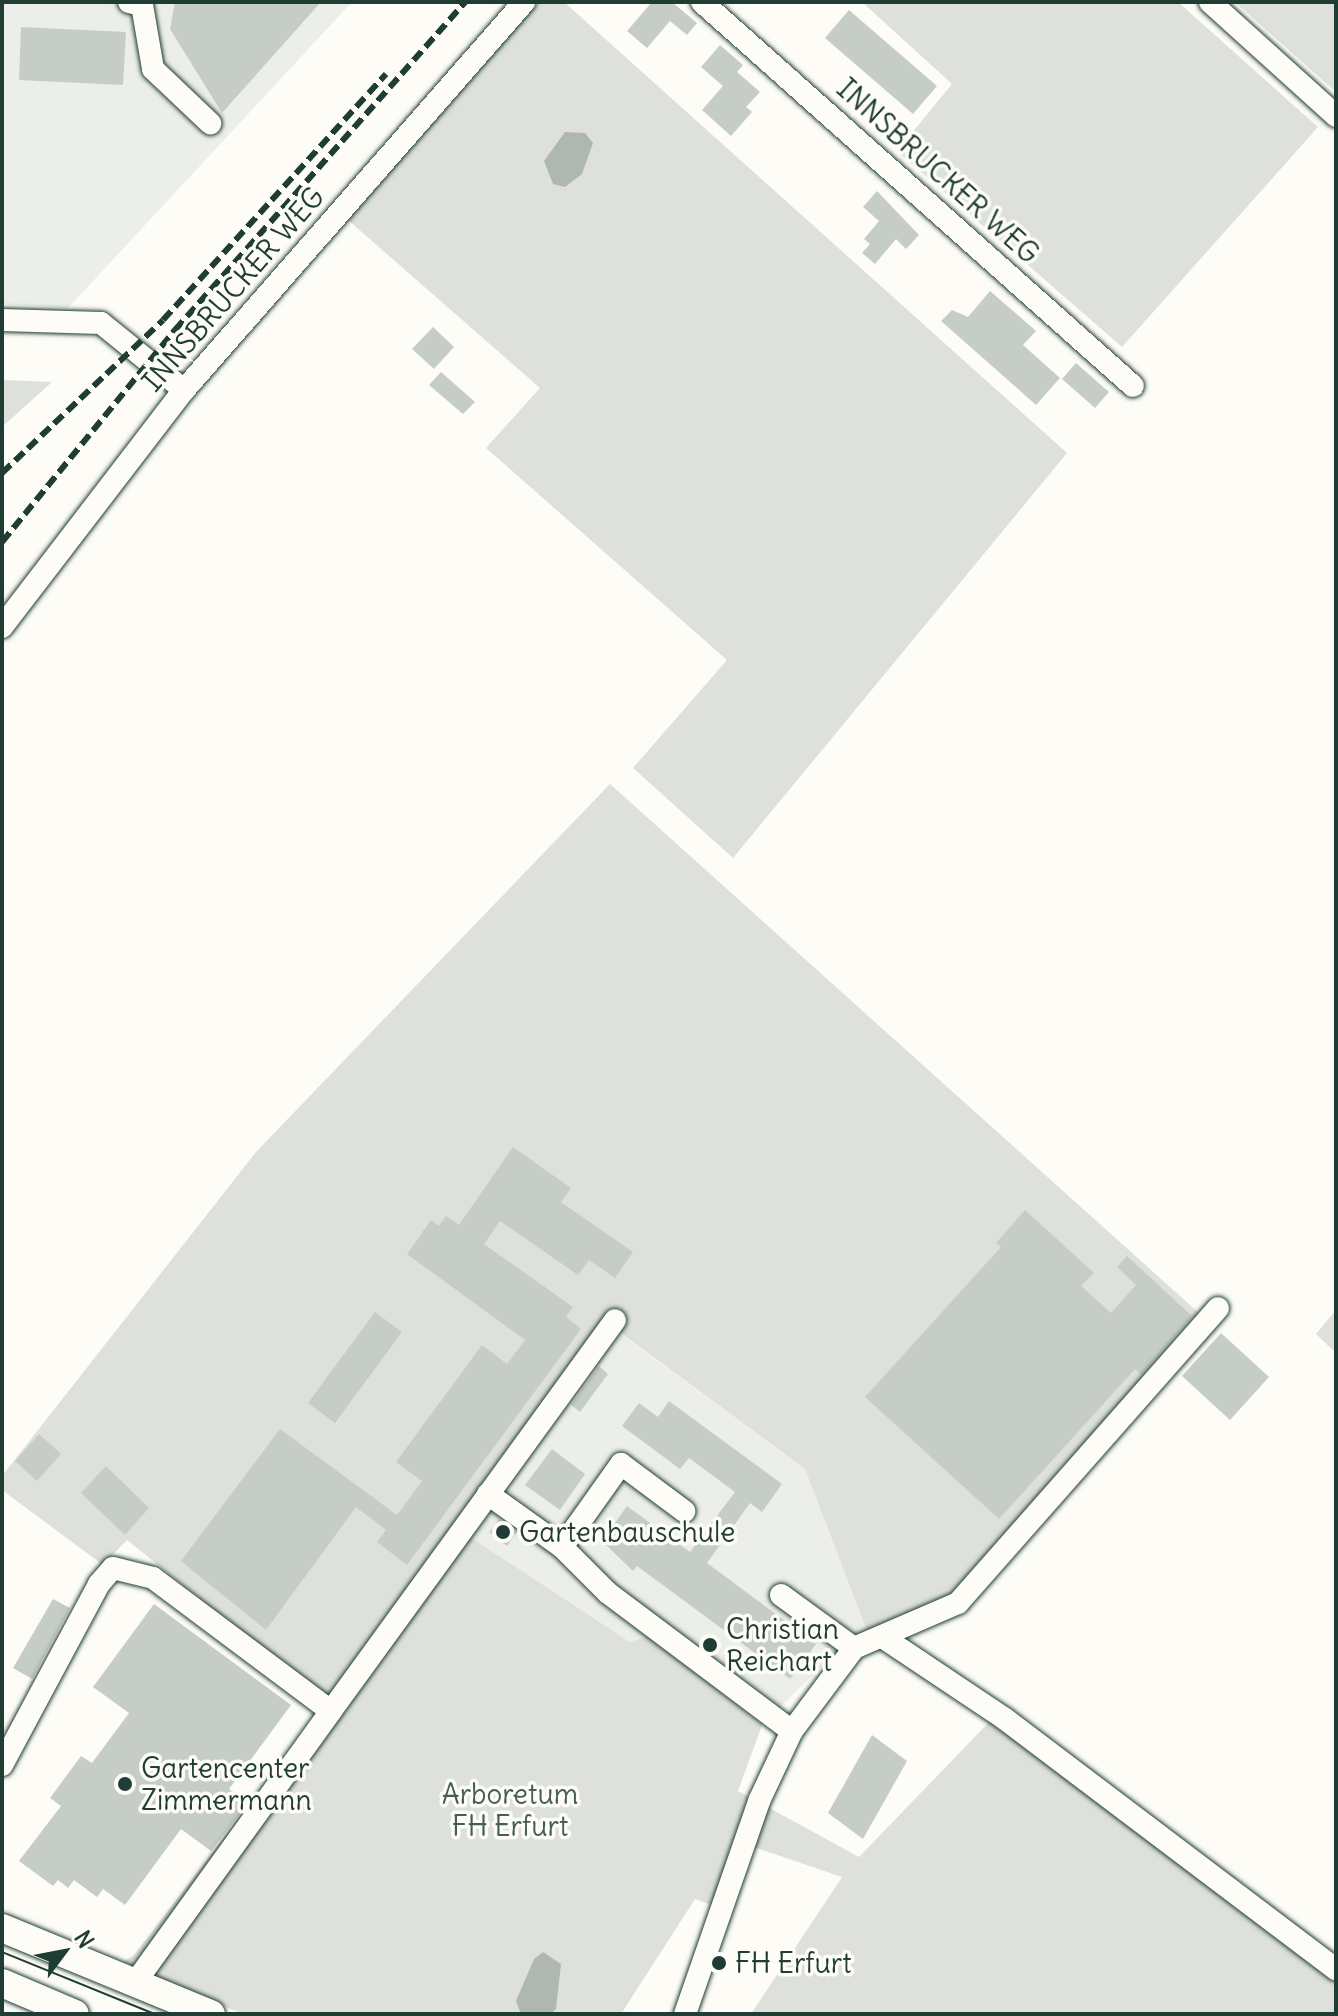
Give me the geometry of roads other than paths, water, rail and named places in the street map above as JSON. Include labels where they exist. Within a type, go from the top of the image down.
[{"type":"main road","points":[[2,1928],[211,2014]]},
{"type":"main road","points":[[2,1983],[75,2014]]},
{"type":"street","points":[[129,2],[142,5],[153,69],[210,123]]},
{"type":"street","name":"INNSBRUCKER WEG","points":[[2,627],[184,390],[524,2]]},
{"type":"street","name":"INNSBRUCKER WEG","points":[[702,2],[1133,386]]},
{"type":"street","points":[[1210,2],[1336,116]]},
{"type":"street","points":[[2,320],[101,323],[184,390]]},
{"type":"street","points":[[685,2014],[759,1801],[792,1731],[854,1648],[884,1638],[958,1603],[1218,1308]]},
{"type":"street","points":[[134,1984],[615,1320]]},
{"type":"street","points":[[562,1547],[621,1464],[684,1511]]},
{"type":"street","points":[[488,1494],[562,1547],[608,1593],[792,1731]]},
{"type":"street","points":[[2,1765],[99,1584],[113,1568],[153,1578],[331,1711]]},
{"type":"street","points":[[781,1595],[854,1648]]},
{"type":"street","points":[[884,1638],[1005,1719],[1336,1969]]},
{"type":"tram line","points":[[2,1952],[155,2014]]},
{"type":"railway","points":[[2,542],[175,330],[465,2]]},
{"type":"railway","points":[[2,473],[163,320],[386,74]]},
{"type":"place","name":"Gartenbauschule","points":[[503,1532]]},
{"type":"place","name":"Christian Reichart","points":[[710,1645]]},
{"type":"place","name":"Gartencenter Zimmermann","points":[[125,1784]]},
{"type":"place","name":"FH Erfurt","points":[[719,1963]]},
{"type":"park label","name":"Arboretum FH Erfurt","points":[[510,1810]]}]
